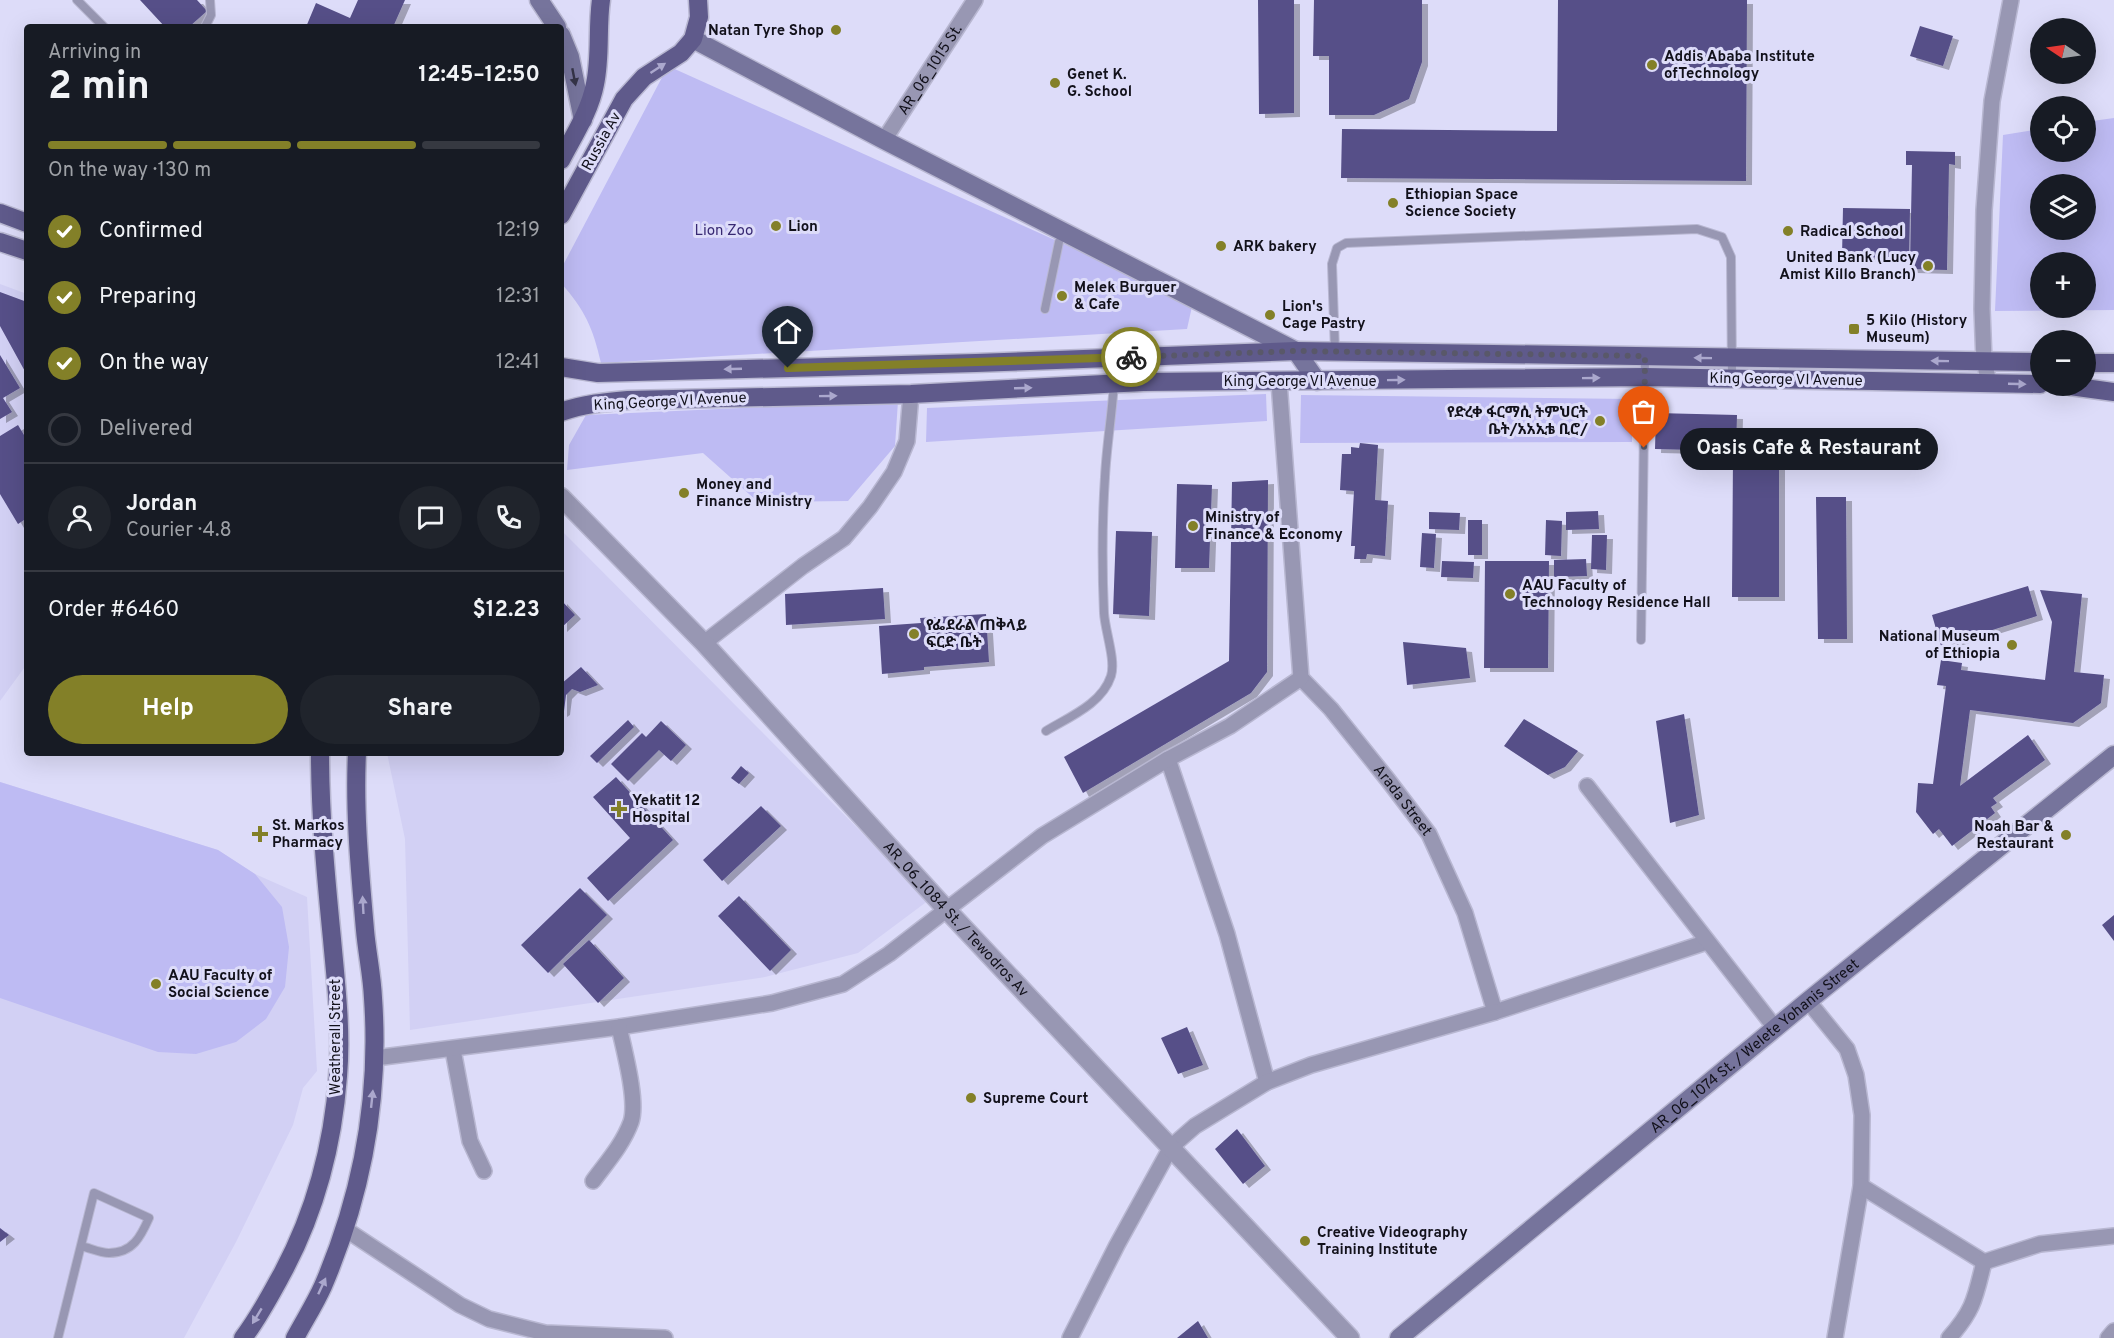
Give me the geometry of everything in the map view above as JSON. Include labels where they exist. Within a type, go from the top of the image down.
[{"type":"main road","points":[[539,0],[555,24]]},
{"type":"main road","name":"Russia Av","points":[[564,155],[583,120],[595,84],[601,0]]},
{"type":"main road","points":[[698,0],[699,16],[693,39],[884,140],[1296,351],[1317,381]]},
{"type":"main road","name":"Russia Av","points":[[564,209],[624,99],[644,77],[681,52],[693,39]]},
{"type":"main road","points":[[564,42],[570,57],[583,120]]},
{"type":"main road","points":[[0,213],[24,222]]},
{"type":"main road","points":[[0,242],[24,251]]},
{"type":"main road","name":"King George VI Avenue","points":[[564,367],[598,373],[976,363],[1296,351],[2030,362]]},
{"type":"main road","points":[[976,363],[982,390]]},
{"type":"main road","points":[[2096,363],[2114,363]]},
{"type":"main road","name":"King George VI Avenue","points":[[564,411],[603,402],[628,400],[911,394],[1115,383],[1645,377],[2030,384]]},
{"type":"main road","points":[[2096,386],[2114,387]]},
{"type":"main road","points":[[2096,390],[2114,392]]},
{"type":"main road","name":"AR_06_1074 St. / Welete Yohanis Street","points":[[1398,1338],[1808,1001],[2114,755]]},
{"type":"main road","name":"Weatherall Street","points":[[243,1338],[276,1285],[297,1245],[324,1167],[333,1124],[339,1074],[337,1002],[328,898],[320,756]]},
{"type":"main road","points":[[295,1338],[322,1288],[345,1230],[361,1174],[375,1058],[373,997],[365,932],[356,779],[357,756]]},
{"type":"street","name":"AR_06_1015 St.","points":[[884,140],[975,0]]},
{"type":"street","points":[[1989,383],[1984,361],[1982,309],[1984,210],[1992,101],[2011,0]]},
{"type":"street","points":[[375,1058],[453,1050],[620,1027],[771,1003],[843,984],[889,954],[1042,836],[1168,759],[1230,726],[1301,678],[1278,382]]},
{"type":"street","points":[[704,644],[803,566],[844,538],[870,507],[894,472],[907,441],[911,394]]},
{"type":"street","name":"AR_06_1084 St. / Tewodros Av","points":[[564,500],[704,644],[946,909],[1350,1338]]},
{"type":"street","name":"Arada Street","points":[[1301,678],[1331,709],[1428,834],[1465,913],[1495,1012]]},
{"type":"street","points":[[1168,759],[1227,934],[1267,1082]]},
{"type":"street","points":[[1587,786],[1776,1029]]},
{"type":"street","points":[[1070,1338],[1117,1245],[1171,1147],[1195,1126],[1267,1082],[1311,1065],[1495,1012],[1707,942]]},
{"type":"street","points":[[1808,1001],[1847,1049],[1856,1075],[1862,1114],[1861,1186],[1835,1338]]},
{"type":"street","points":[[593,1181],[624,1138],[632,1120],[629,1073],[620,1027]]},
{"type":"street","points":[[453,1050],[470,1142],[484,1171]]},
{"type":"street","points":[[1861,1186],[1984,1262],[2040,1244],[2114,1236]]},
{"type":"street","points":[[345,1230],[460,1305],[489,1319],[505,1332],[581,1337],[665,1338]]},
{"type":"street","points":[[1949,1338],[1965,1320],[1975,1300],[1984,1262]]},
{"type":"street","points":[[2108,1338],[2114,1331]]},
{"type":"lane","points":[[77,0],[101,24]]},
{"type":"lane","points":[[207,24],[212,15],[210,0]]},
{"type":"lane","points":[[1335,352],[1332,264],[1337,248],[1347,243],[1697,229],[1722,237],[1731,257],[1732,379]]},
{"type":"lane","points":[[1046,309],[1059,242]]},
{"type":"lane","points":[[1641,640],[1645,356]]},
{"type":"lane","points":[[1046,731],[1092,703],[1105,687],[1112,670],[1104,616],[1104,560],[1105,476],[1115,383],[1115,357]]},
{"type":"lane","points":[[58,1338],[94,1192],[149,1218],[140,1239],[127,1249],[109,1253],[81,1246]]},
{"type":"shaded area","points":[[0,284],[24,293],[24,668],[0,701]]},
{"type":"shaded area","name":"Yekatit 12 Hospital","points":[[564,533],[929,900],[858,953],[765,977],[410,1030],[405,839],[388,756],[564,756]]},
{"type":"shaded area","name":"AAU Faculty of Social Science","points":[[0,782],[218,850],[255,874],[307,897],[317,1071],[303,1088],[293,1125],[236,1242],[184,1338],[0,1338]]},
{"type":"green space","name":"Lion Zoo","points":[[668,66],[1193,302],[1187,329],[601,363],[587,320],[564,287],[564,263]]},
{"type":"green space","points":[[2114,118],[2114,310],[2096,310],[2096,252],[2030,252],[2030,311],[1995,311],[2003,135],[2030,131],[2030,162],[2096,162],[2096,120]]},
{"type":"green space","points":[[1266,394],[1267,421],[926,442],[927,408]]},
{"type":"green space","points":[[1301,395],[1632,399],[1632,442],[1300,443]]},
{"type":"green space","points":[[898,401],[895,446],[848,501],[758,502],[703,453],[567,470],[569,445],[586,415]]},
{"type":"green space","points":[[0,782],[218,850],[255,874],[282,907],[289,947],[285,987],[266,1019],[236,1042],[196,1054],[158,1052],[0,998]]},
{"type":"building","points":[[140,0],[197,0],[207,11],[192,24],[162,24]]},
{"type":"building","points":[[358,0],[405,0],[394,24],[307,24],[316,3],[350,18]]},
{"type":"building","points":[[1258,0],[1294,0],[1294,113],[1259,114]]},
{"type":"building","points":[[1314,0],[1422,0],[1422,62],[1409,99],[1374,115],[1329,115],[1329,56],[1313,56]]},
{"type":"building","name":"Addis Ababa Institute ofTechnology","points":[[1558,0],[1747,0],[1746,181],[1341,178],[1342,129],[1557,131]]},
{"type":"building","points":[[1920,26],[1953,36],[1943,66],[1910,56]]},
{"type":"building","points":[[1906,151],[1955,152],[1955,165],[1949,164],[1947,270],[1910,269],[1912,165],[1906,165]]},
{"type":"building","points":[[1843,208],[1910,209],[1909,258],[1842,257]]},
{"type":"building","points":[[0,292],[24,301],[24,370],[0,326]]},
{"type":"building","points":[[0,355],[20,388],[3,398],[12,412],[0,419]]},
{"type":"building","points":[[1656,413],[1737,415],[1736,451],[1655,449]]},
{"type":"building","points":[[18,425],[24,435],[24,520],[18,524],[0,494],[0,436]]},
{"type":"building","points":[[1360,443],[1378,445],[1375,500],[1388,501],[1385,556],[1367,554],[1366,559],[1354,559],[1355,546],[1351,546],[1354,491],[1340,490],[1342,454],[1351,454],[1351,447],[1359,448]]},
{"type":"building","points":[[1733,456],[1779,456],[1779,597],[1732,597]]},
{"type":"building","points":[[1268,480],[1267,672],[1251,693],[1083,793],[1064,757],[1229,661],[1232,482]]},
{"type":"building","name":"Ministry of Finance & Economy","points":[[1177,484],[1212,485],[1209,568],[1175,568]]},
{"type":"building","points":[[1816,497],[1846,497],[1847,639],[1818,639]]},
{"type":"building","points":[[1598,511],[1599,529],[1566,530],[1566,512]]},
{"type":"building","points":[[1429,512],[1460,513],[1459,530],[1429,529]]},
{"type":"building","points":[[1468,520],[1482,520],[1482,555],[1468,555]]},
{"type":"building","points":[[1546,520],[1562,521],[1561,556],[1545,555]]},
{"type":"building","points":[[1116,531],[1152,532],[1149,616],[1113,614]]},
{"type":"building","points":[[1422,533],[1436,534],[1434,568],[1420,567]]},
{"type":"building","points":[[1592,535],[1607,535],[1606,570],[1591,569]]},
{"type":"building","points":[[1586,559],[1587,576],[1554,577],[1554,560]]},
{"type":"building","points":[[1442,561],[1474,562],[1473,578],[1441,577]]},
{"type":"building","points":[[1485,561],[1549,561],[1548,668],[1484,668]]},
{"type":"building","points":[[2028,586],[2037,616],[1941,646],[1932,615]]},
{"type":"building","points":[[883,588],[885,619],[786,625],[785,594]]},
{"type":"building","points":[[2040,590],[2082,594],[2074,672],[2104,675],[2101,703],[2073,723],[1970,710],[1960,786],[2028,735],[2045,760],[1993,798],[1997,803],[1991,807],[1995,813],[1952,846],[1939,829],[1933,834],[1916,812],[1918,783],[1933,784],[1946,686],[1937,685],[1941,660],[1962,663],[1961,670],[2045,680],[2052,622]]},
{"type":"building","points":[[564,603],[575,615],[564,625]]},
{"type":"building","points":[[986,614],[989,662],[924,667],[924,670],[882,674],[879,626],[921,623],[920,618]]},
{"type":"building","points":[[1403,642],[1466,648],[1470,678],[1407,685]]},
{"type":"building","points":[[581,667],[598,685],[580,692],[572,689],[566,695],[564,711],[564,681]]},
{"type":"building","points":[[1684,714],[1699,815],[1670,823],[1656,721]]},
{"type":"building","points":[[1524,719],[1578,751],[1565,767],[1548,775],[1504,746]]},
{"type":"building","points":[[628,720],[634,727],[597,763],[590,756]]},
{"type":"building","points":[[661,721],[686,745],[671,761],[659,750],[628,781],[611,764],[642,733],[646,737]]},
{"type":"building","points":[[741,766],[749,773],[739,784],[731,778]]},
{"type":"building","points":[[616,777],[673,840],[608,901],[587,878],[630,838],[593,797]]},
{"type":"building","points":[[761,806],[781,826],[722,881],[703,860]]},
{"type":"building","points":[[580,888],[607,915],[548,973],[521,945]]},
{"type":"building","points":[[739,896],[791,950],[770,971],[718,916]]},
{"type":"building","points":[[2114,915],[2114,941],[2102,925]]},
{"type":"building","points":[[589,940],[624,978],[598,1003],[563,964]]},
{"type":"building","points":[[1187,1027],[1203,1065],[1178,1074],[1161,1038]]},
{"type":"building","points":[[1237,1129],[1265,1166],[1243,1184],[1215,1149]]},
{"type":"building","points":[[0,1228],[9,1235],[0,1242]]},
{"type":"building","points":[[1198,1321],[1208,1338],[1177,1338]]},
{"type":"way so far","points":[[1131,357],[1296,351],[1645,356],[1644,448]]},
{"type":"place","name":"Natan Tyre Shop","points":[[836,30]]},
{"type":"place","name":"Addis Ababa Institute ofTechnology","points":[[1652,65]]},
{"type":"place","name":"Genet K. G. School","points":[[1055,83]]},
{"type":"place","name":"Ethiopian Space Science Society","points":[[1393,203]]},
{"type":"place","name":"Lion","points":[[776,226]]},
{"type":"place","name":"Radical School","points":[[1788,231]]},
{"type":"place","name":"ARK bakery","points":[[1221,246]]},
{"type":"place","name":"United Bank (Lucy Amist Killo Branch)","points":[[1928,266]]},
{"type":"place","name":"Melek Burguer & Cafe","points":[[1062,296]]},
{"type":"place","name":"Lion's Cage Pastry","points":[[1270,315]]},
{"type":"place","name":"5 Kilo (History Museum)","points":[[1854,329]]},
{"type":"place","name":"የድረቀ ፋርማሲ ትምህርት ቤት/አአኢቴ ቢሮ/","points":[[1600,421]]},
{"type":"place","name":"Oasis Cafe & Restaurant","points":[[1644,448]]},
{"type":"place","name":"Money and Finance Ministry","points":[[684,493]]},
{"type":"place","name":"Ministry of Finance & Economy","points":[[1193,526]]},
{"type":"place","name":"AAU Faculty of Technology Residence Hall","points":[[1510,594]]},
{"type":"place","name":"የፌደራል ጠቅላይ ፍርድ ቤት","points":[[914,634]]},
{"type":"place","name":"National Museum of Ethiopia","points":[[2012,645]]},
{"type":"place","name":"Yekatit 12 Hospital","points":[[619,809]]},
{"type":"place","name":"St. Markos Pharmacy","points":[[260,834]]},
{"type":"place","name":"Noah Bar & Restaurant","points":[[2066,835]]},
{"type":"place","name":"AAU Faculty of Social Science","points":[[156,984]]},
{"type":"place","name":"Supreme Court","points":[[971,1098]]},
{"type":"place","name":"Creative Videography Training Institute","points":[[1305,1241]]},
{"type":"route","points":[[788,368],[1131,357]]}]
